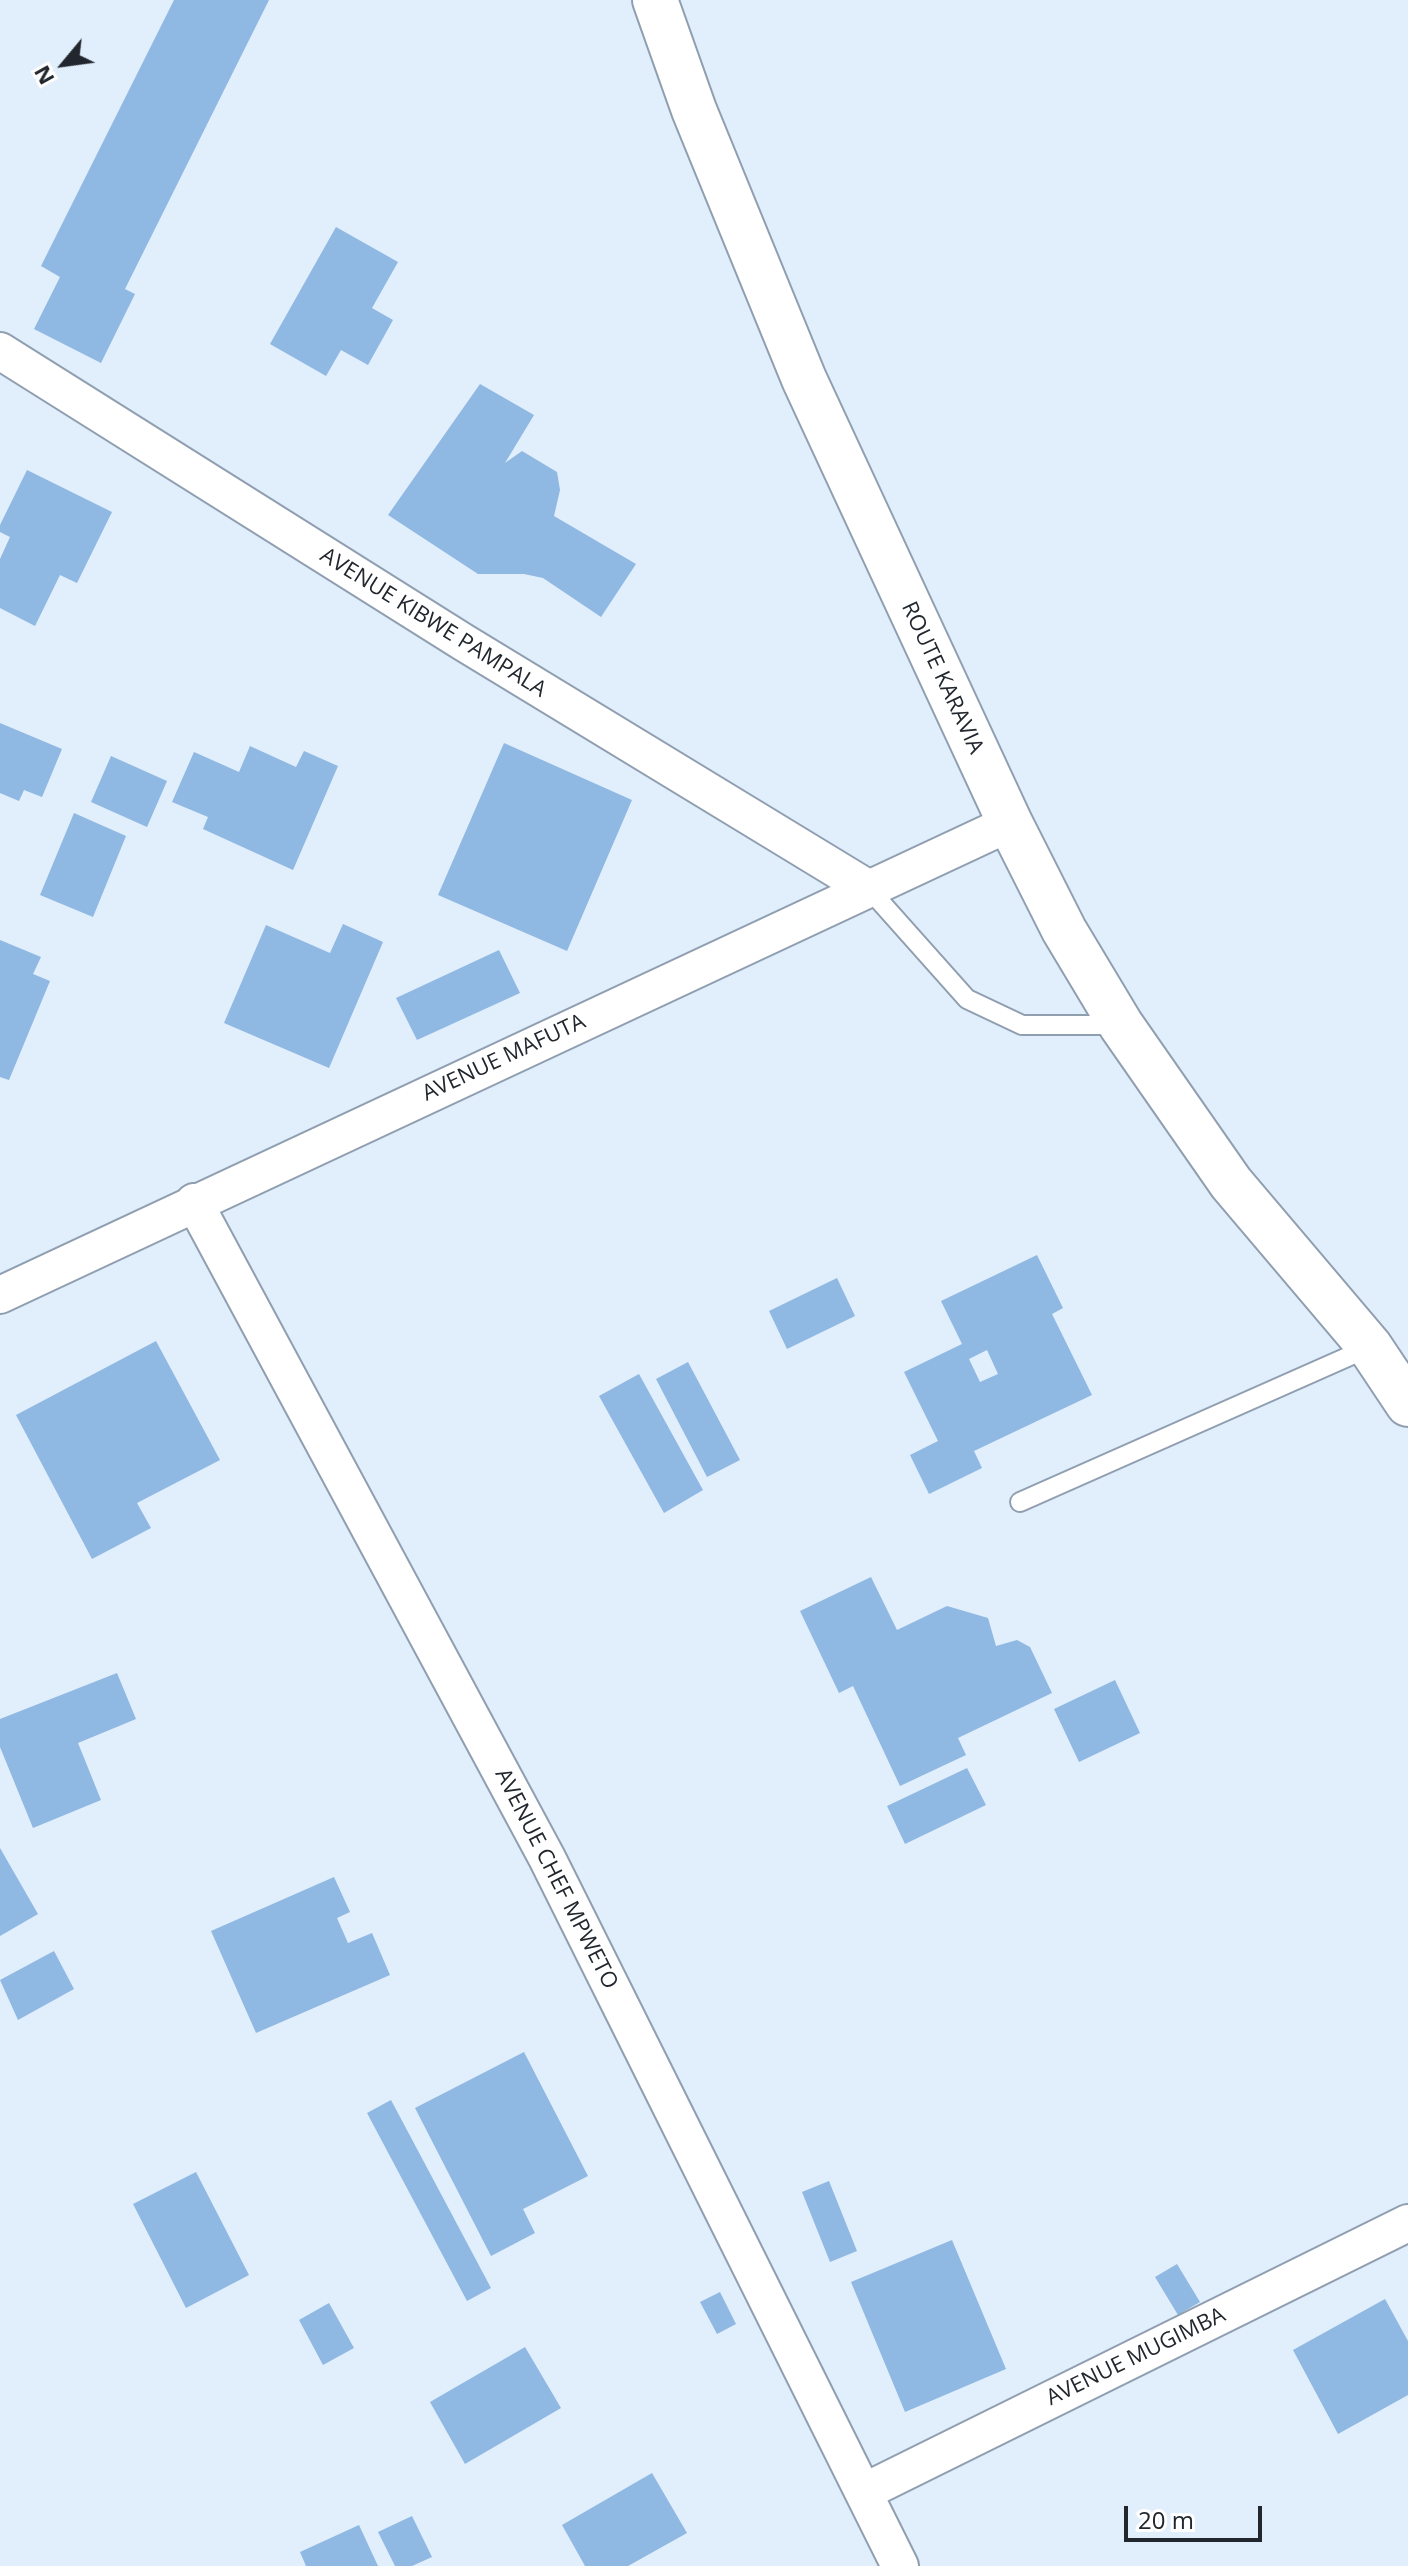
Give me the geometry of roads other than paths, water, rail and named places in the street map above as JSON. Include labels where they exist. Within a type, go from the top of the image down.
[{"type":"street","name":"ROUTE KARAVIA","points":[[655,0],[694,110],[804,379],[1010,823],[1064,930],[1121,1025],[1231,1183],[1370,1347],[1408,1404]]},
{"type":"street","name":"AVENUE KIBWE PAMPALA","points":[[0,352],[463,642],[869,889]]},
{"type":"street","name":"AVENUE MAFUTA","points":[[0,1295],[1010,823]]},
{"type":"street","name":"AVENUE CHEF MPWETO","points":[[194,1202],[547,1858],[864,2492],[891,2563]]},
{"type":"street","name":"AVENUE MUGIMBA","points":[[864,2492],[1408,2223]]},
{"type":"lane","points":[[869,889],[967,999],[1022,1025],[1121,1025]]},
{"type":"lane","points":[[1020,1502],[1370,1347]]}]
